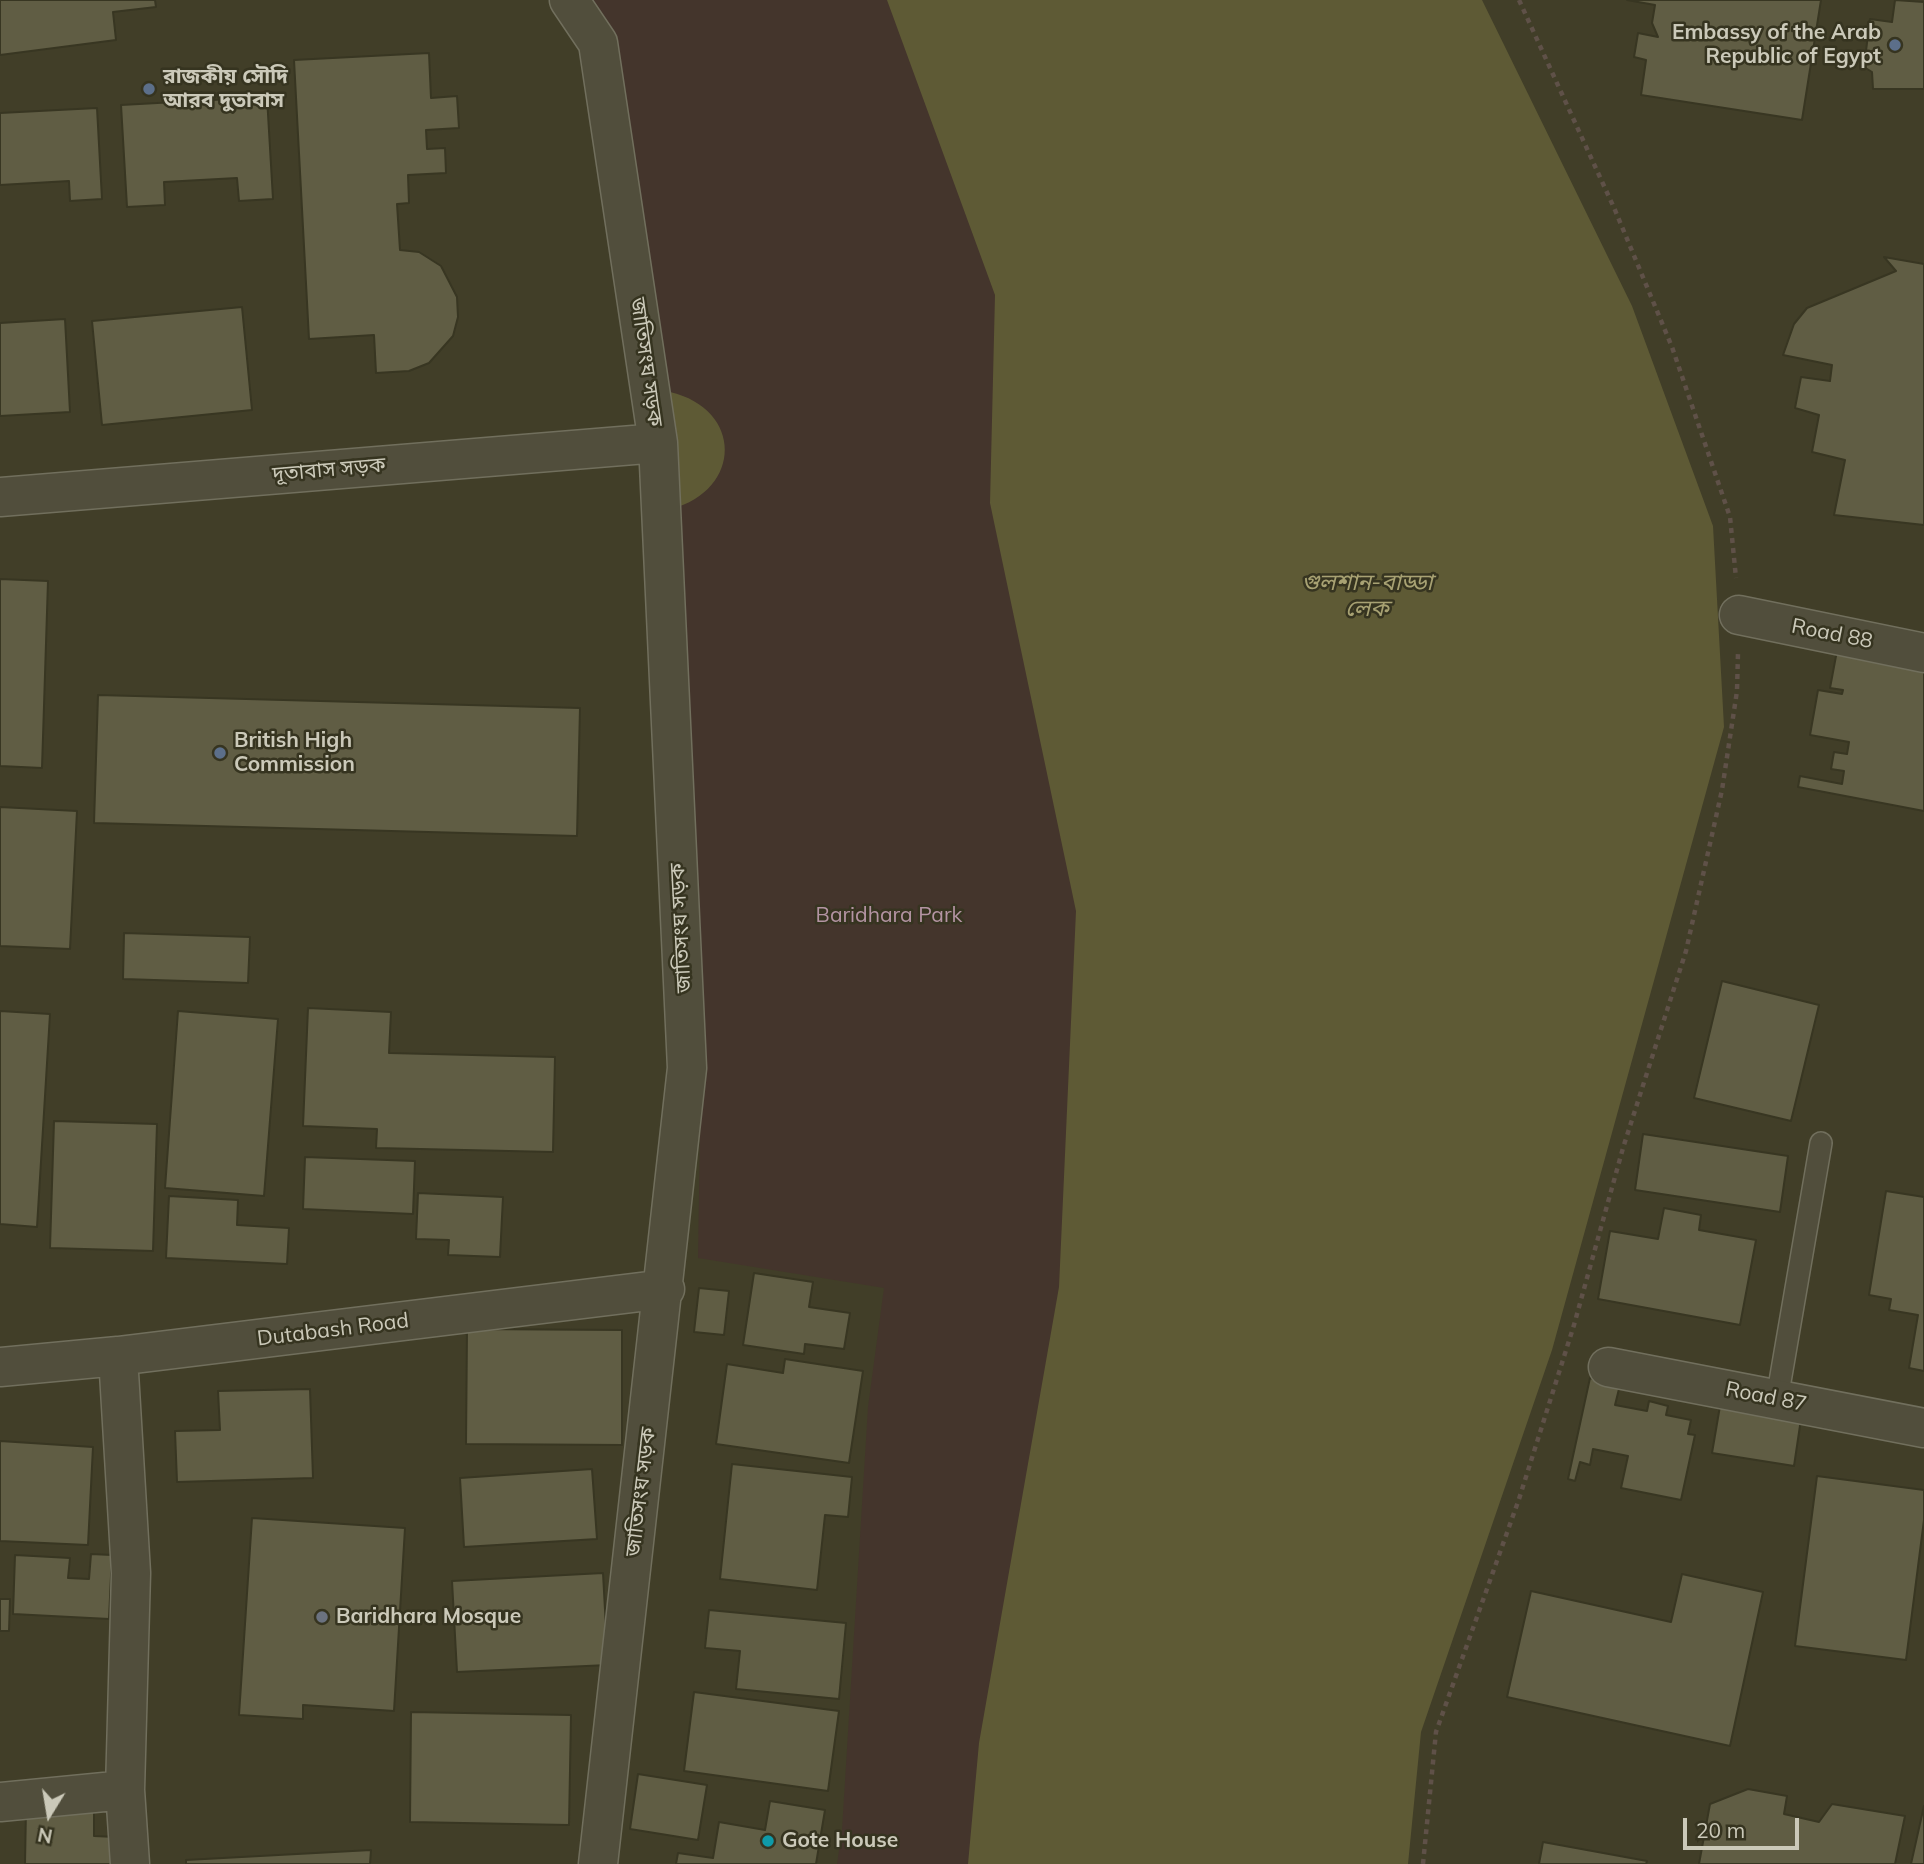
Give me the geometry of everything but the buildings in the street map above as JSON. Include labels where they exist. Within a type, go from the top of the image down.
[{"type":"street","name":"জাতিসংঘ সড়ক","points":[[569,0],[598,43],[658,443],[687,1068],[665,1289],[598,1864]]},
{"type":"street","name":"দূতাবাস সড়ক","points":[[0,497],[658,443]]},
{"type":"street","name":"Road 88","points":[[1739,615],[1924,653]]},
{"type":"street","name":"Dutabash Road","points":[[0,1367],[118,1356],[665,1289]]},
{"type":"street","points":[[118,1356],[131,1573],[125,1790],[130,1864]]},
{"type":"street","name":"Road 87","points":[[1608,1367],[1924,1428]]},
{"type":"street","points":[[0,1802],[125,1790]]},
{"type":"lane","points":[[1777,1399],[1821,1143]]},
{"type":"path","points":[[1423,1864],[1436,1732],[1519,1499],[1563,1363],[1623,1147],[1686,951],[1722,790],[1737,691],[1739,615],[1730,517],[1672,347],[1615,211],[1519,0]]},
{"type":"green space","name":"Baridhara Park","points":[[588,0],[898,0],[995,295],[1085,900],[1067,1276],[976,1864],[837,1864],[842,1830],[868,1407],[884,1288],[698,1258],[701,1067],[671,442]]},
{"type":"water","name":"গুলশান-বাড্ডা লেক","points":[[887,0],[1482,0],[1632,306],[1713,526],[1724,727],[1552,1350],[1421,1732],[1408,1864],[968,1864],[979,1743],[1059,1287],[1076,911],[990,503],[995,295]]},
{"type":"water","points":[[670,392],[694,401],[711,415],[721,431],[725,450],[722,468],[711,485],[695,499],[671,509]]},
{"type":"place","name":"Embassy of the Arab Republic of Egypt","points":[[1895,45]]},
{"type":"place","name":"রাজকীয় সৌদি আরব দুতাবাস","points":[[149,89]]},
{"type":"place","name":"British High Commission","points":[[220,753]]},
{"type":"place","name":"Baridhara Mosque","points":[[322,1617]]},
{"type":"place","name":"Gote House","points":[[768,1841]]}]
